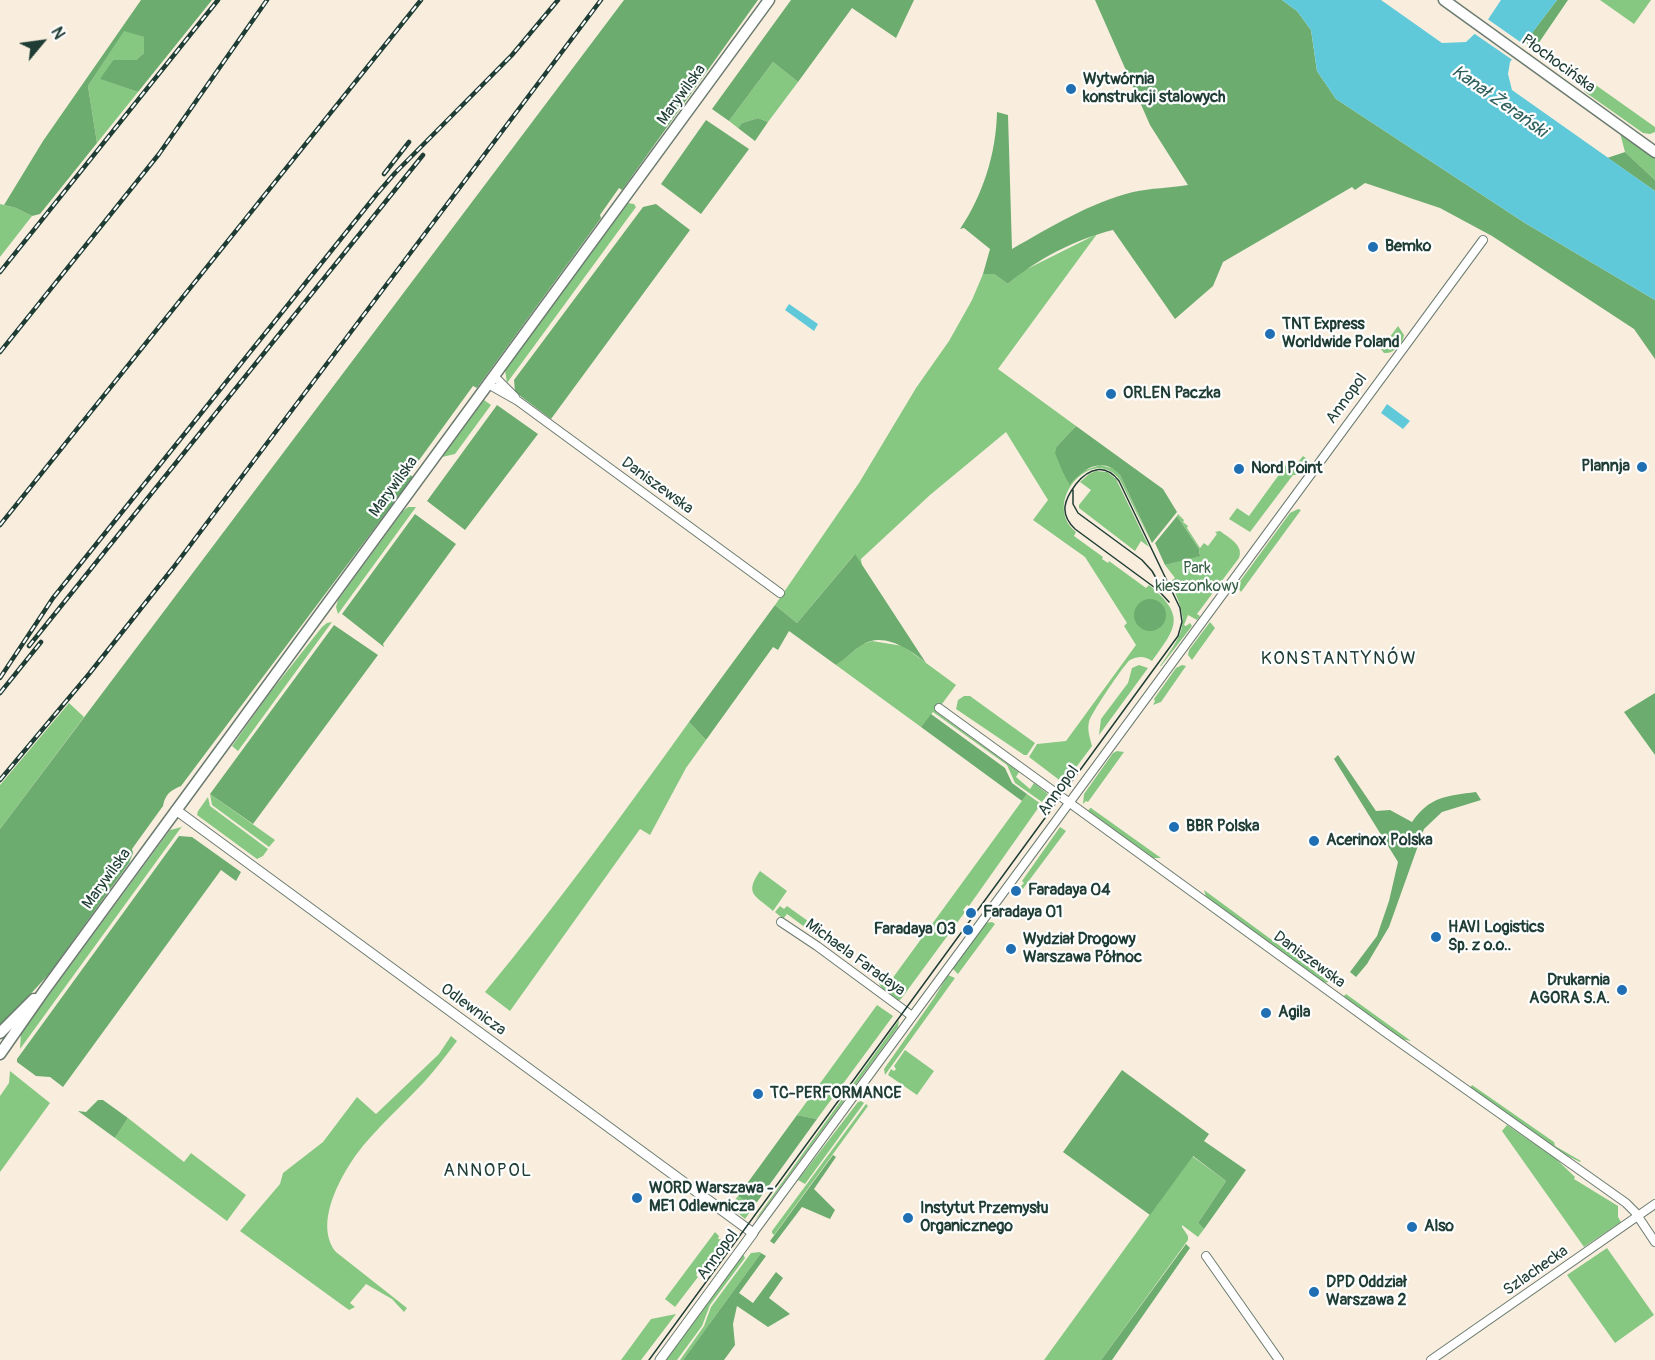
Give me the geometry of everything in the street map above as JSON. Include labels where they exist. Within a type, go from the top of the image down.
[{"type":"main road","name":"Marywilska","points":[[0,1054],[769,0]]},
{"type":"main road","name":"Płochocińska","points":[[1444,0],[1655,152]]},
{"type":"main road","name":"Marywilska","points":[[0,1033],[44,991]]},
{"type":"street","name":"Annopol","points":[[660,1360],[1483,240]]},
{"type":"street","name":"Daniszewska","points":[[491,380],[780,593]]},
{"type":"street","name":"Daniszewska","points":[[939,708],[1376,1026],[1626,1203],[1655,1242]]},
{"type":"street","name":"Odlewnicza","points":[[176,810],[753,1233]]},
{"type":"street","name":"Michaela Faradaya","points":[[781,922],[912,1017]]},
{"type":"street","name":"Szlachecka","points":[[1431,1360],[1655,1204]]},
{"type":"street","points":[[1206,1256],[1279,1360]]},
{"type":"green space","points":[[141,0],[212,0],[138,92],[100,79],[113,60],[136,60],[144,53],[144,37],[124,31],[88,86],[97,143],[40,214],[32,216],[4,205],[43,141]]},
{"type":"green space","points":[[624,0],[758,0],[622,190],[619,188],[600,215],[601,218],[477,388],[473,386],[409,474],[413,477],[181,786],[167,795],[163,806],[132,849],[133,853],[129,863],[49,974],[0,1027],[0,829]]},
{"type":"green space","points":[[791,0],[914,0],[896,38],[852,8],[798,82],[773,62],[729,121],[712,109]]},
{"type":"green space","points":[[1095,0],[1282,0],[1297,11],[1311,30],[1317,71],[1336,99],[1525,223],[1655,300],[1655,359],[1634,329],[1492,236],[1440,208],[1365,183],[1355,190],[1352,187],[1223,262],[1213,286],[1175,319],[1113,230],[1058,251],[1031,266],[1008,284],[994,274],[983,274],[990,249],[964,228],[960,229],[987,174],[994,143],[997,112],[1008,115],[1012,249],[1101,202],[1140,191],[1188,185],[1150,125]]},
{"type":"green space","points":[[1557,0],[1568,0],[1538,44],[1545,50],[1535,53],[1534,48],[1525,42]]},
{"type":"green space","points":[[1600,0],[1651,0],[1634,24]]},
{"type":"green space","points":[[124,30],[144,37],[144,53],[136,60],[113,60],[101,79],[138,92],[97,143],[88,86]]},
{"type":"green space","points":[[1545,50],[1566,64],[1556,68],[1535,53]]},
{"type":"green space","points":[[773,62],[798,82],[768,122],[758,118],[742,123],[738,128],[729,121]]},
{"type":"green space","points":[[1583,76],[1655,127],[1655,132],[1643,133],[1585,92],[1582,87]]},
{"type":"green space","points":[[1512,91],[1608,158],[1607,158]]},
{"type":"green space","points":[[758,118],[768,122],[755,141],[738,128],[742,123]]},
{"type":"green space","points":[[706,120],[749,149],[701,214],[661,184]]},
{"type":"green space","points":[[1620,133],[1655,158],[1655,180],[1625,152]]},
{"type":"green space","points":[[1625,152],[1655,180],[1655,191],[1608,158]]},
{"type":"green space","points":[[628,203],[636,207],[507,383],[505,370]]},
{"type":"green space","points":[[0,204],[16,208],[32,216],[0,257]]},
{"type":"green space","points":[[656,204],[690,230],[551,419],[515,392],[514,380],[643,207]]},
{"type":"green space","points":[[1097,234],[998,369],[1076,426],[1057,446],[1064,475],[1071,484],[1080,472],[1100,465],[1115,469],[1120,475],[1152,544],[1120,480],[1109,470],[1097,468],[1074,481],[1067,493],[1064,506],[1066,520],[1076,532],[1074,536],[1103,557],[1102,559],[1108,563],[1109,561],[1146,588],[1149,585],[1161,596],[1169,605],[1174,622],[1167,639],[1152,661],[1141,657],[1130,660],[1108,690],[1089,722],[1092,746],[1063,785],[1029,757],[1037,744],[1066,741],[1136,645],[1124,626],[1127,623],[1085,557],[1033,520],[1048,500],[1006,432],[930,495],[861,559],[862,567],[854,555],[797,623],[775,605],[859,483],[916,388],[949,341],[972,300],[983,274],[994,274],[1008,284],[1023,271]]},
{"type":"green space","points":[[1398,326],[1404,335],[1402,342],[1394,350],[1384,353],[1381,349]]},
{"type":"green space","points":[[484,400],[491,405],[455,454],[442,457]]},
{"type":"green space","points":[[497,405],[538,434],[465,530],[427,501]]},
{"type":"green space","points":[[1076,426],[1163,489],[1177,512],[1152,543],[1120,475],[1114,469],[1100,465],[1087,469],[1070,485],[1055,453],[1057,446]]},
{"type":"green space","points":[[1303,456],[1311,462],[1300,475],[1293,475],[1250,532],[1229,519],[1237,508],[1249,516],[1286,465],[1292,470]]},
{"type":"green space","points":[[1096,471],[1107,472],[1116,479],[1149,547],[1141,541],[1135,551],[1079,508],[1091,490],[1080,482]]},
{"type":"green space","points":[[408,507],[416,507],[338,614],[336,607],[338,600]]},
{"type":"green space","points":[[1301,510],[1241,592],[1238,584],[1290,513]]},
{"type":"green space","points":[[415,514],[456,544],[383,644],[384,647],[342,614]]},
{"type":"green space","name":"Park kieszonkowy","points":[[1178,514],[1188,526],[1187,528],[1200,548],[1204,543],[1208,546],[1217,534],[1215,532],[1220,531],[1235,542],[1240,553],[1239,558],[1197,614],[1200,616],[1197,620],[1188,615],[1184,625],[1190,623],[1192,626],[1160,666],[1180,634],[1182,626],[1181,607],[1170,582],[1175,578],[1165,565],[1200,555],[1199,549],[1177,516]]},
{"type":"green space","points":[[1177,516],[1199,549],[1200,556],[1165,565],[1155,543]]},
{"type":"green space","points":[[855,554],[926,663],[905,648],[879,640],[862,645],[836,665],[789,631],[778,650],[773,647],[706,740],[689,722],[775,605],[797,623]]},
{"type":"green space","points":[[1150,599],[1161,604],[1166,615],[1161,626],[1150,631],[1139,626],[1134,615],[1139,604]]},
{"type":"green space","points":[[332,622],[238,751],[232,746],[269,694],[322,627]]},
{"type":"green space","points":[[1210,622],[1215,628],[1192,660],[1188,655],[1189,650]]},
{"type":"green space","points":[[334,625],[378,655],[253,824],[210,794]]},
{"type":"green space","points":[[872,641],[903,646],[956,685],[936,712],[1019,772],[1016,777],[1030,789],[1034,783],[1048,794],[1042,802],[1015,783],[1007,765],[933,712],[921,727],[836,665],[863,644]]},
{"type":"green space","points":[[1139,665],[1148,668],[1099,735],[1101,719],[1128,683],[1132,668]]},
{"type":"green space","points":[[1186,666],[1161,702],[1153,705],[1154,699],[1176,668]]},
{"type":"green space","points":[[1655,693],[1655,755],[1624,712]]},
{"type":"green space","points":[[964,696],[970,696],[1035,743],[1027,755],[956,709],[958,700]]},
{"type":"green space","points":[[69,703],[84,717],[0,829],[0,785]]},
{"type":"green space","points":[[931,714],[1005,768],[1012,783],[1027,794],[1022,801],[921,727]]},
{"type":"green space","points":[[689,722],[706,740],[686,768],[650,835],[640,829],[510,1011],[485,992],[564,893]]},
{"type":"green space","points":[[1124,752],[1088,802],[1083,804],[1084,794],[1113,753]]},
{"type":"green space","points":[[1338,755],[1376,811],[1390,810],[1412,822],[1426,807],[1440,799],[1476,792],[1481,800],[1442,812],[1424,829],[1389,927],[1367,964],[1356,977],[1350,972],[1377,936],[1389,901],[1398,862],[1334,759]]},
{"type":"green space","points":[[210,794],[275,840],[269,847],[212,805]]},
{"type":"green space","points":[[1027,794],[1041,804],[969,906],[967,905],[963,910],[965,912],[898,1001],[879,984],[878,976],[889,983]]},
{"type":"green space","points":[[208,797],[210,806],[268,849],[263,856],[257,859],[197,815]]},
{"type":"green space","points":[[1090,808],[1161,858],[1153,858],[1088,811]]},
{"type":"green space","points":[[182,827],[20,1049],[21,1033],[170,830]]},
{"type":"green space","points":[[1060,827],[1066,831],[1022,890],[1019,888],[1024,883],[1022,881]]},
{"type":"green space","points":[[179,836],[192,837],[241,872],[236,881],[221,870],[63,1087],[50,1077],[36,1076],[17,1062],[17,1059]]},
{"type":"green space","points":[[760,871],[787,891],[773,911],[757,898],[752,890]]},
{"type":"green space","points":[[1204,890],[1329,982],[1323,983],[1206,897]]},
{"type":"green space","points":[[780,906],[784,909],[787,906],[850,951],[845,957],[787,914],[783,919],[775,912]]},
{"type":"green space","points":[[985,923],[995,924],[958,974],[952,968]]},
{"type":"green space","points":[[948,975],[955,978],[885,1075],[884,1069]]},
{"type":"green space","points":[[1346,994],[1411,1041],[1401,1039],[1343,997]]},
{"type":"green space","points":[[877,1005],[893,1016],[817,1119],[797,1115]]},
{"type":"green space","points":[[899,1020],[898,1027],[755,1220]]},
{"type":"green space","points":[[451,1036],[457,1041],[417,1090],[363,1146],[343,1176],[331,1202],[327,1229],[336,1252],[407,1308],[404,1312],[392,1299],[366,1284],[350,1303],[355,1307],[349,1310],[240,1231],[280,1184],[283,1173],[323,1142],[357,1097],[376,1114],[439,1054]]},
{"type":"green space","points":[[905,1050],[934,1071],[917,1095],[888,1075],[891,1069],[894,1071],[896,1069],[894,1066]]},
{"type":"green space","points":[[1122,1070],[1209,1134],[1204,1141],[1246,1170],[1204,1229],[1198,1223],[1226,1181],[1193,1156],[1150,1215],[1063,1152]]},
{"type":"green space","points":[[10,1071],[50,1103],[0,1172],[0,1096],[9,1083]]},
{"type":"green space","points":[[1472,1085],[1554,1142],[1555,1146],[1581,1161],[1564,1154],[1470,1088]]},
{"type":"green space","points":[[98,1100],[103,1100],[128,1118],[115,1138],[78,1111],[86,1112]]},
{"type":"green space","points":[[858,1102],[864,1103],[805,1184],[798,1180]]},
{"type":"green space","points":[[866,1104],[868,1106],[774,1235],[772,1231]]},
{"type":"green space","points":[[797,1115],[817,1119],[757,1202],[749,1203],[738,1196]]},
{"type":"green space","points":[[128,1118],[184,1162],[191,1153],[246,1195],[227,1221],[115,1138]]},
{"type":"green space","points":[[1507,1125],[1555,1158],[1575,1177],[1574,1179],[1618,1206],[1618,1217],[1621,1222],[1584,1247],[1502,1131]]},
{"type":"green space","points":[[833,1155],[836,1157],[814,1189],[835,1210],[830,1219],[802,1207],[774,1244],[770,1241]]},
{"type":"green space","points":[[1192,1156],[1226,1181],[1198,1223],[1204,1229],[1198,1237],[1182,1225],[1188,1240],[1101,1360],[1044,1360]]},
{"type":"green space","points":[[738,1196],[749,1203],[757,1202],[745,1219],[730,1206]]},
{"type":"green space","points":[[715,1232],[719,1236],[718,1239],[725,1240],[702,1270],[700,1269],[696,1275],[698,1277],[675,1307],[665,1299]]},
{"type":"green space","points":[[1186,1244],[1190,1248],[1112,1360],[1101,1360]]},
{"type":"green space","points":[[1607,1248],[1654,1315],[1615,1343],[1567,1275]]},
{"type":"green space","points":[[760,1252],[683,1360],[680,1360],[704,1326],[711,1307],[751,1253]]},
{"type":"green space","points":[[761,1253],[766,1256],[739,1293],[753,1303],[776,1272],[783,1278],[769,1298],[790,1314],[768,1327],[737,1306],[733,1324],[735,1345],[724,1360],[683,1360]]},
{"type":"green space","points":[[743,1254],[745,1258],[710,1305],[702,1326],[677,1360],[665,1360]]},
{"type":"green space","points":[[676,1314],[641,1360],[621,1360],[651,1319]]},
{"type":"water","name":"Kanał Żerański","points":[[1282,0],[1381,0],[1442,43],[1466,42],[1485,24],[1501,0],[1557,0],[1510,62],[1508,74],[1512,90],[1655,191],[1655,300],[1525,223],[1336,99],[1317,71],[1311,30],[1297,11]]},
{"type":"water","points":[[789,304],[818,324],[814,331],[785,310]]},
{"type":"water","points":[[1387,404],[1410,421],[1403,429],[1381,413]]},
{"type":"pier","points":[[1486,18],[1526,46],[1514,61],[1472,32]]},
{"type":"tram line","points":[[649,1360],[1178,636],[1182,622],[1180,608],[1119,481],[1114,475],[1103,470],[1086,474],[1076,484],[1066,501],[1065,512],[1070,523],[1158,590],[1169,602]]},
{"type":"tram line","points":[[1073,490],[1073,504],[1078,513],[1142,560],[1152,571],[1163,590]]},
{"type":"railway","points":[[0,272],[218,0]]},
{"type":"railway","points":[[0,352],[159,154],[267,0]]},
{"type":"railway","points":[[0,525],[421,0]]},
{"type":"railway","points":[[0,678],[53,598],[376,195],[512,55],[558,0]]},
{"type":"railway","points":[[0,780],[89,674],[173,568],[601,0]]},
{"type":"railway","points":[[384,174],[409,142]]},
{"type":"railway","points":[[29,646],[423,155]]},
{"type":"railway","points":[[0,693],[41,642]]},
{"type":"place","name":"Wytwórnia konstrukcji stalowych","points":[[1071,89]]},
{"type":"place","name":"Bemko","points":[[1373,247]]},
{"type":"place","name":"TNT Express Worldwide Poland","points":[[1270,334]]},
{"type":"place","name":"ORLEN Paczka","points":[[1111,394]]},
{"type":"place","name":"Plannja","points":[[1642,467]]},
{"type":"place","name":"Nord Point","points":[[1239,469]]},
{"type":"place","name":"BBR Polska","points":[[1174,827]]},
{"type":"place","name":"Acerinox Polska","points":[[1314,841]]},
{"type":"place","name":"Faradaya 04","points":[[1016,891]]},
{"type":"place","name":"Faradaya 01","points":[[971,913]]},
{"type":"place","name":"Faradaya 03","points":[[968,930]]},
{"type":"place","name":"HAVI Logistics Sp. z o.o..","points":[[1436,937]]},
{"type":"place","name":"Wydział Drogowy Warszawa Północ","points":[[1011,949]]},
{"type":"place","name":"Drukarnia AGORA S.A.","points":[[1622,990]]},
{"type":"place","name":"Agila","points":[[1266,1013]]},
{"type":"place","name":"TC-PERFORMANCE","points":[[758,1094]]},
{"type":"place","name":"WORD Warszawa - ME1 Odlewnicza","points":[[637,1198]]},
{"type":"place","name":"Instytut Przemysłu Organicznego","points":[[908,1218]]},
{"type":"place","name":"Also","points":[[1412,1227]]},
{"type":"place","name":"DPD Oddział Warszawa 2","points":[[1314,1292]]},
{"type":"district","name":"KONSTANTYNÓW","points":[[1339,659]]},
{"type":"district","name":"ANNOPOL","points":[[488,1171]]}]
